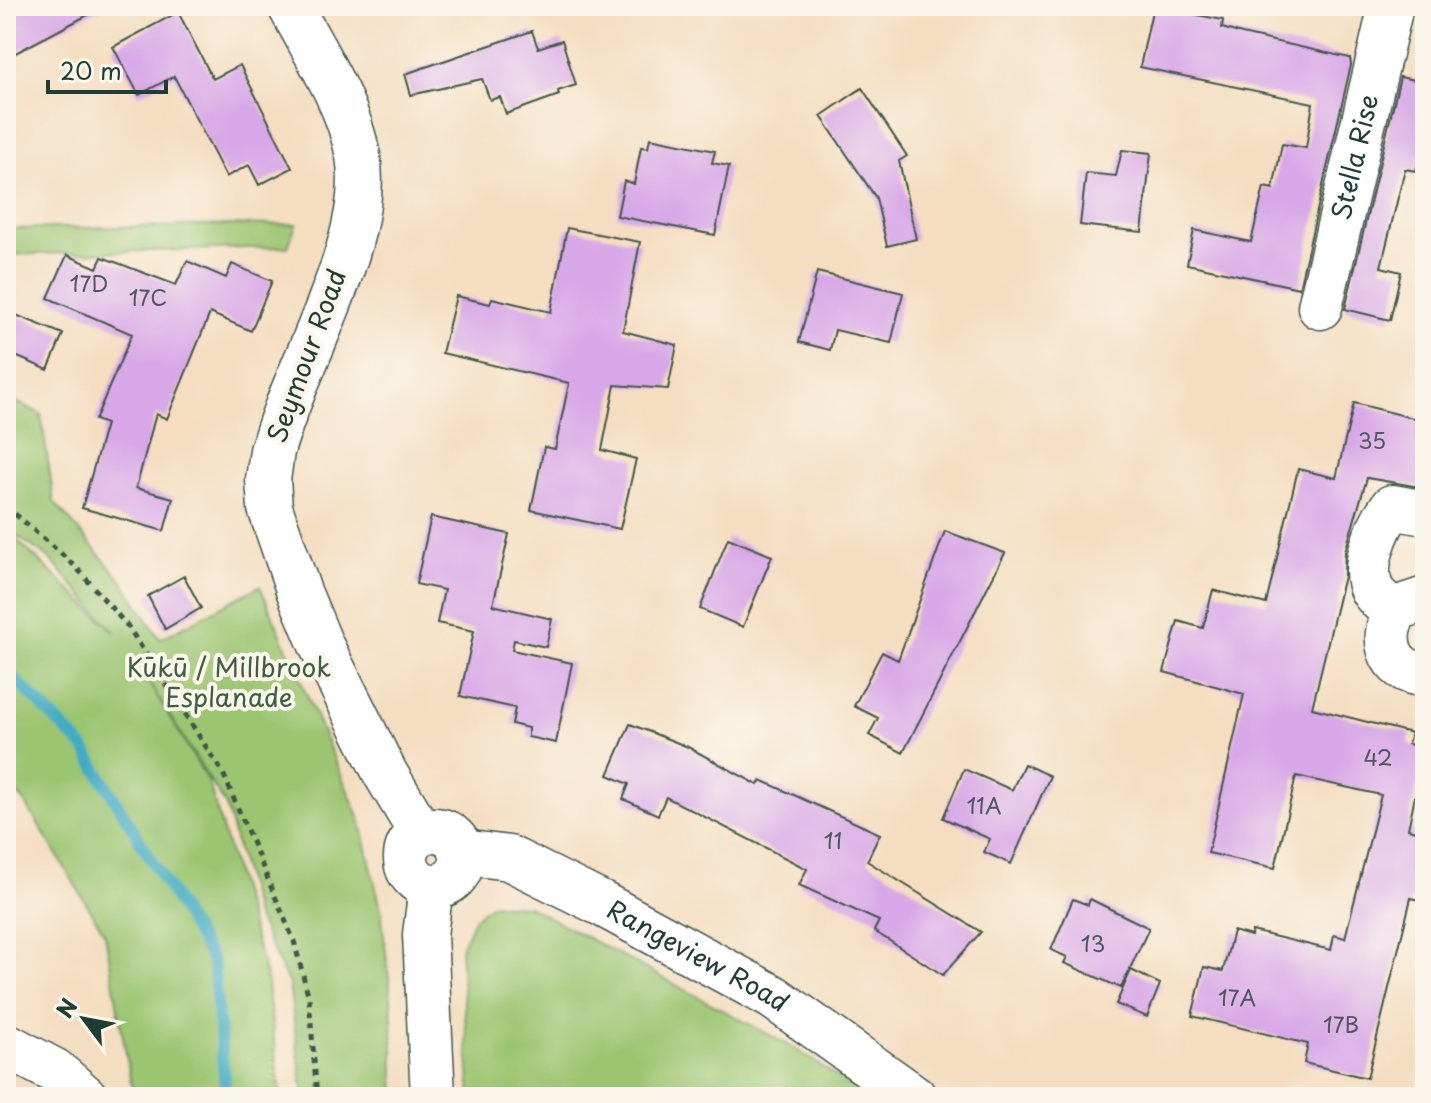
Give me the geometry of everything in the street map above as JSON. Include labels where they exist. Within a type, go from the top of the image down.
[{"type":"main road","name":"Seymour Road","points":[[290,6],[341,103],[358,156],[358,210],[342,263],[272,451],[268,480],[270,508],[321,645],[385,773],[421,833]]},
{"type":"main road","name":"Stella Rise","points":[[1320,307],[1391,6]]},
{"type":"main road","points":[[1425,513],[1392,507],[1380,524],[1368,571],[1372,591],[1410,606],[1386,630],[1390,654],[1408,671],[1425,674]]},
{"type":"main road","points":[[442,831],[455,839],[462,852],[458,874],[447,884],[431,887],[416,880],[408,868],[407,852],[421,833],[442,831]]},
{"type":"main road","name":"Rangeview Road","points":[[462,852],[509,858],[602,904],[773,997],[914,1097]]},
{"type":"main road","points":[[431,887],[425,935],[433,1097]]},
{"type":"main road","points":[[6,1045],[55,1071],[85,1097]]},
{"type":"path","points":[[6,506],[75,566],[129,628],[223,773],[294,941],[309,998],[317,1097]]},
{"type":"green space","points":[[296,224],[288,247],[6,255],[6,229]]},
{"type":"green space","name":"Kūkū / Millbrook Esplanade","points":[[6,397],[41,414],[54,502],[124,583],[160,639],[260,586],[360,819],[381,909],[391,998],[395,1097],[304,1097],[289,984],[255,914],[226,806],[143,673],[208,781],[266,976],[281,1097],[138,1097],[131,1083],[105,934],[23,799],[6,783],[6,530],[115,632],[50,559],[6,528]]},
{"type":"green space","points":[[491,904],[528,906],[794,1048],[867,1097],[471,1097],[460,950],[474,919]]},
{"type":"building","points":[[6,6],[105,6],[6,58]]},
{"type":"building","points":[[1153,6],[1223,20],[1222,28],[1242,34],[1350,58],[1351,65],[1299,288],[1187,264],[1194,230],[1251,242],[1264,187],[1273,189],[1282,144],[1306,148],[1313,103],[1140,67]]},
{"type":"building","points":[[178,12],[213,79],[240,65],[292,168],[259,185],[249,165],[226,177],[174,76],[139,95],[113,47]]},
{"type":"building","points":[[532,31],[538,48],[562,40],[576,85],[558,91],[559,95],[506,114],[500,97],[490,100],[482,79],[411,95],[405,74]]},
{"type":"building","points":[[1400,77],[1425,82],[1425,137],[1416,171],[1405,169],[1381,267],[1401,272],[1390,320],[1345,309]]},
{"type":"building","points":[[862,88],[907,156],[899,161],[916,239],[887,246],[876,198],[821,116]]},
{"type":"building","points":[[650,138],[715,151],[712,163],[729,166],[715,235],[617,216],[624,181],[634,184],[641,147],[648,148]]},
{"type":"building","points":[[1122,150],[1151,153],[1142,232],[1080,225],[1086,173],[1116,176]]},
{"type":"building","points":[[567,228],[640,242],[623,331],[677,345],[668,389],[615,385],[602,450],[636,459],[620,529],[531,510],[544,447],[555,449],[569,383],[442,353],[456,296],[490,304],[492,298],[551,312]]},
{"type":"building","points":[[67,255],[97,268],[102,257],[176,285],[187,261],[226,278],[232,264],[272,281],[251,331],[210,313],[167,419],[156,414],[136,488],[173,498],[164,531],[82,508],[106,424],[95,420],[132,334],[48,298]]},
{"type":"building","points":[[817,272],[903,293],[891,343],[835,330],[830,350],[799,342]]},
{"type":"building","points":[[6,311],[63,334],[48,370],[6,352]]},
{"type":"building","points":[[1354,403],[1425,421],[1425,488],[1367,478],[1345,552],[1344,576],[1312,708],[1411,733],[1408,744],[1425,748],[1408,829],[1425,833],[1425,901],[1411,898],[1367,1078],[1304,1063],[1308,1044],[1192,1016],[1204,967],[1223,971],[1233,931],[1251,936],[1252,931],[1331,950],[1334,935],[1345,938],[1381,795],[1296,776],[1275,868],[1208,853],[1244,694],[1164,672],[1178,621],[1203,628],[1213,590],[1266,604],[1298,469],[1336,478]]},
{"type":"building","points":[[431,517],[509,534],[493,605],[552,619],[546,647],[514,640],[512,650],[572,663],[556,743],[528,737],[528,728],[512,724],[515,708],[460,696],[474,631],[437,623],[444,590],[416,584]]},
{"type":"building","points":[[945,531],[1005,553],[903,753],[869,735],[878,718],[854,706],[882,652],[898,660]]},
{"type":"building","points":[[728,538],[772,556],[743,627],[700,609]]},
{"type":"building","points":[[184,576],[201,608],[165,629],[148,596]]},
{"type":"building","points":[[630,724],[688,747],[758,785],[761,780],[880,834],[867,861],[981,932],[943,975],[874,931],[879,921],[799,885],[807,869],[666,797],[658,815],[623,799],[629,784],[608,775]]},
{"type":"building","points":[[1024,764],[1050,776],[1011,864],[984,852],[990,839],[943,818],[964,769],[1012,790]]},
{"type":"building","points":[[1073,899],[1088,905],[1090,899],[1149,928],[1121,988],[1064,963],[1067,957],[1051,950]]},
{"type":"building","points":[[1131,970],[1160,984],[1147,1017],[1116,1004]]},
{"type":"waterway","points":[[6,670],[84,748],[213,962],[226,1097]]}]
